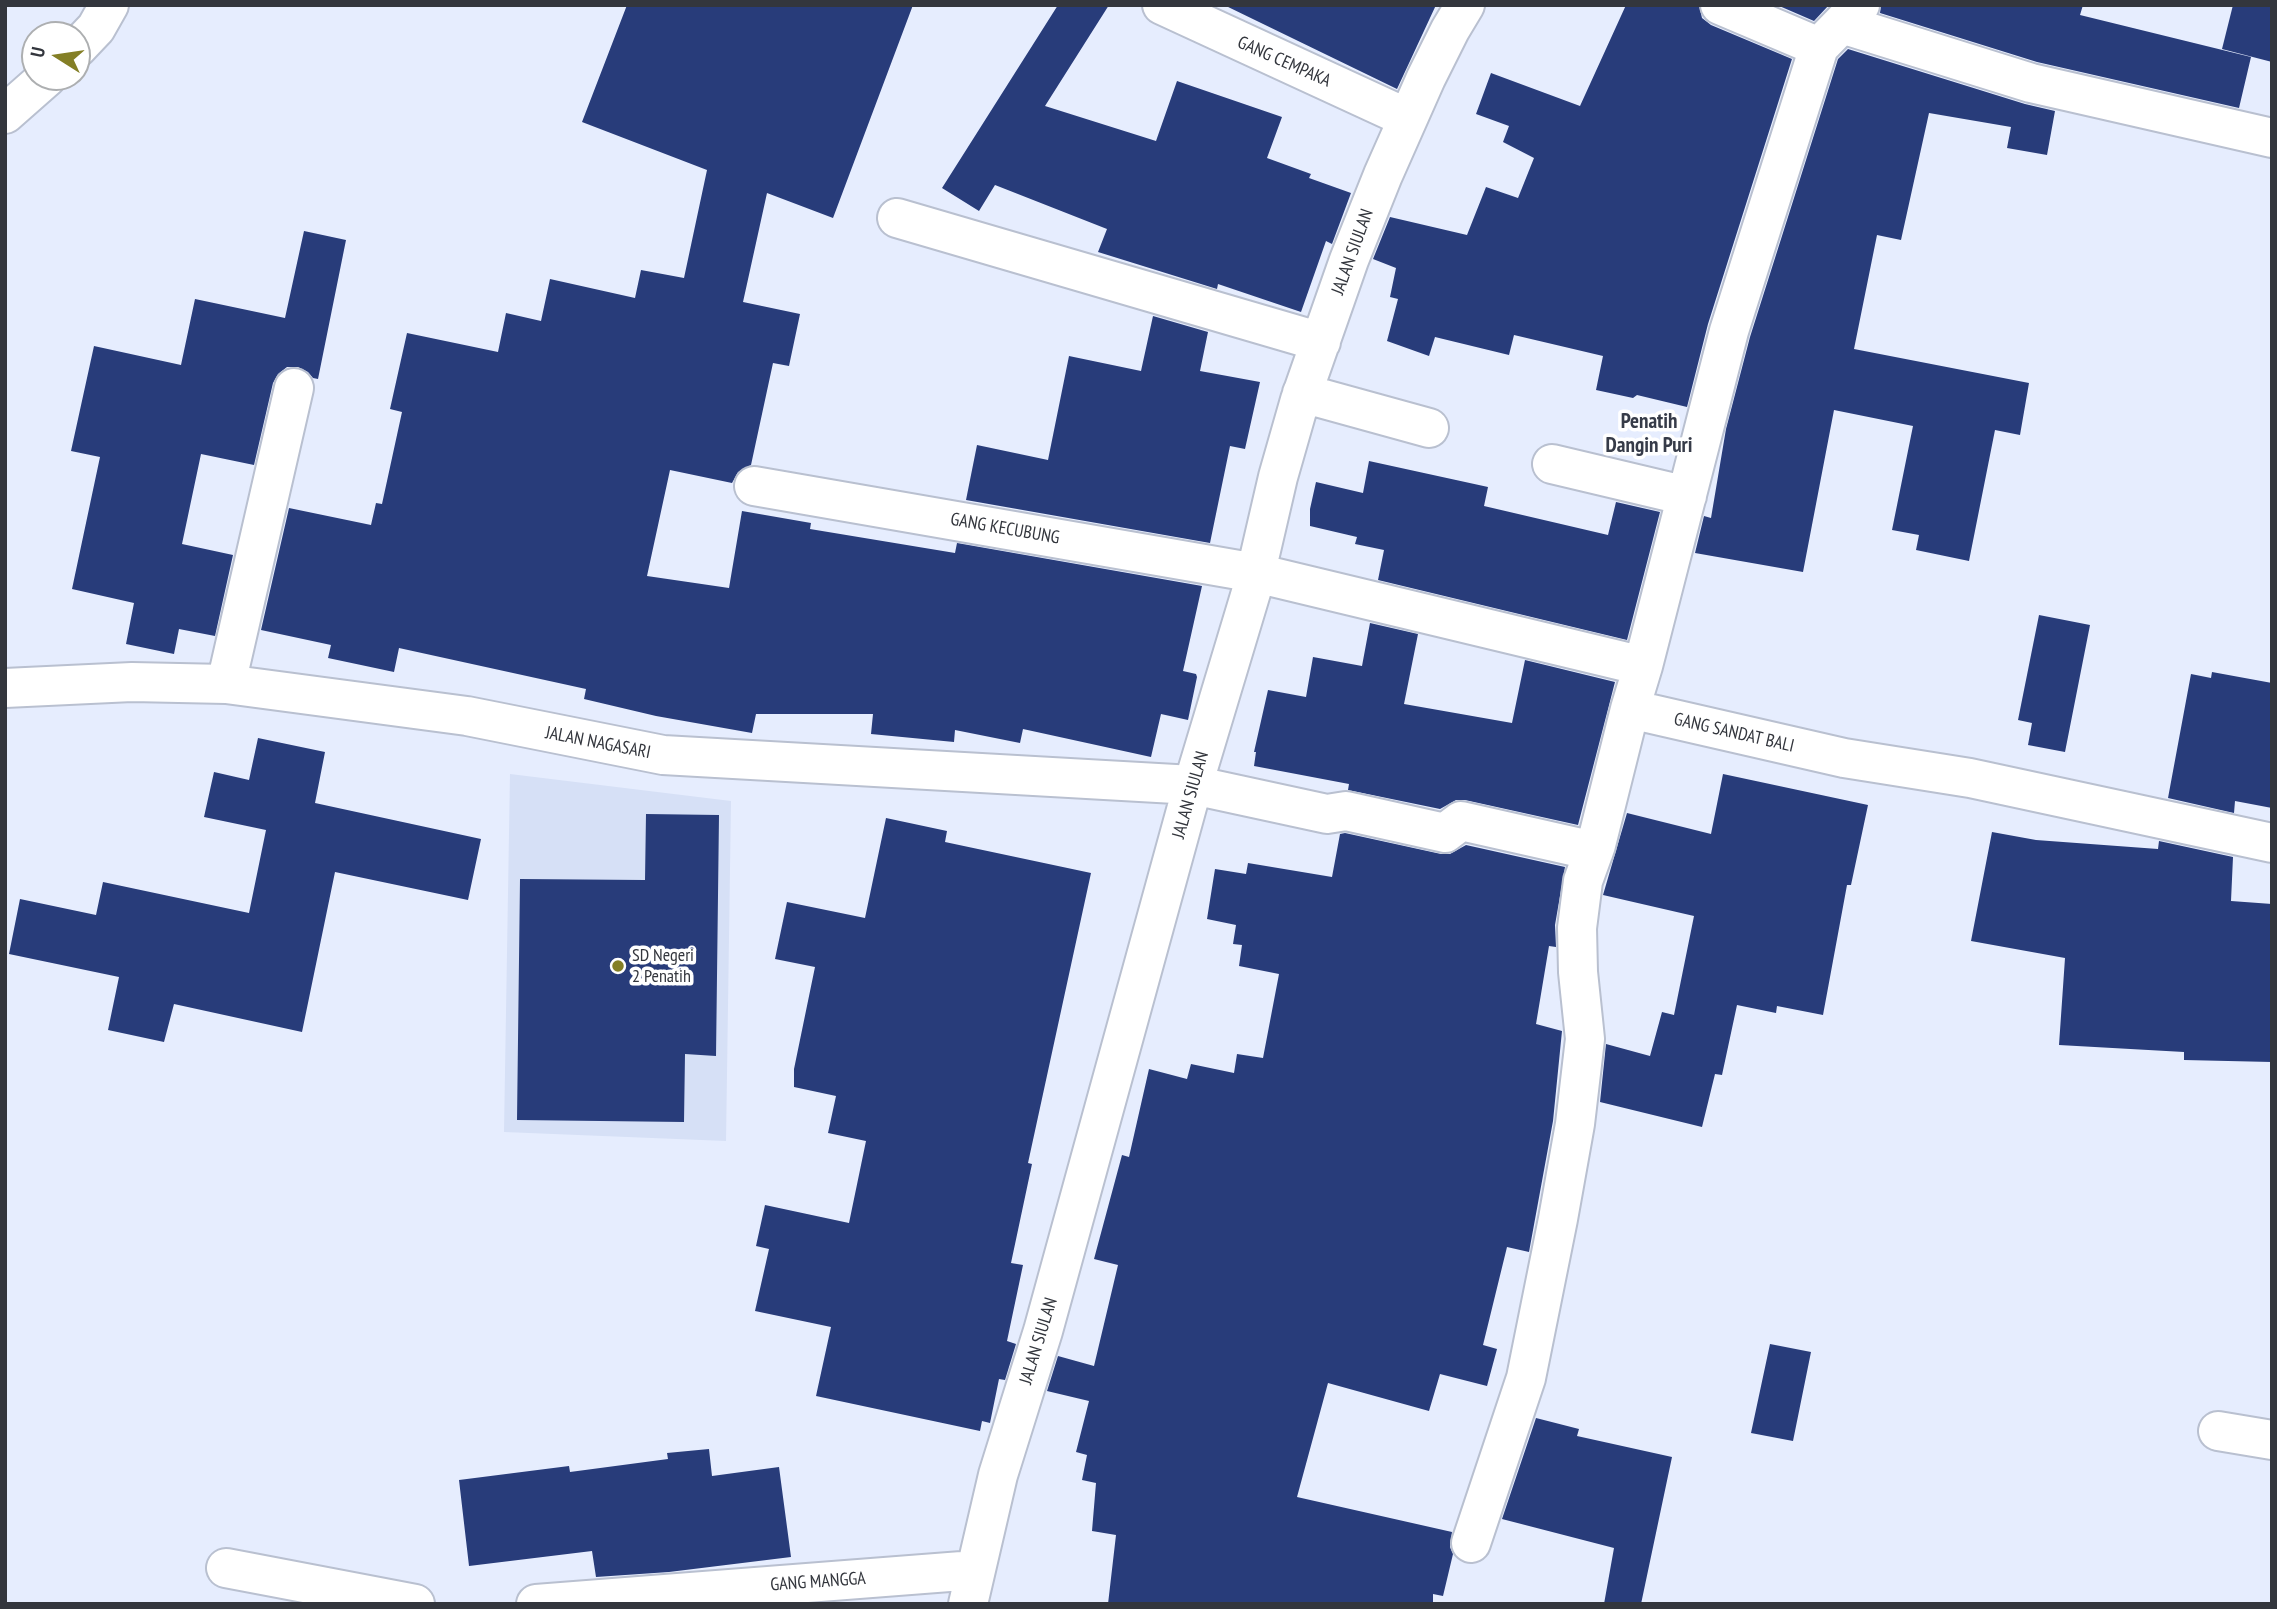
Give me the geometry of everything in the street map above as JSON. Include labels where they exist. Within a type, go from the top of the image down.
[{"type":"street","points":[[91,33],[109,5]]},
{"type":"street","name":"GANG CEMPAKA","points":[[1163,5],[1407,118]]},
{"type":"street","name":"JALAN SIULAN","points":[[972,1587],[998,1475],[1043,1331],[1193,785],[1256,573],[1278,477],[1303,393],[1349,260],[1407,118],[1465,5]]},
{"type":"street","points":[[1720,5],[1841,25],[2031,83],[2272,138]]},
{"type":"street","points":[[1471,1543],[1526,1378],[1559,1219],[1575,1124],[1585,1039],[1578,972],[1577,928],[1583,881],[1594,851],[1729,331],[1841,25]]},
{"type":"street","points":[[5,114],[31,91]]},
{"type":"street","points":[[897,218],[1321,342]]},
{"type":"street","points":[[226,684],[294,388]]},
{"type":"street","points":[[1303,393],[1429,428]]},
{"type":"street","points":[[1552,464],[1687,496]]},
{"type":"street","name":"GANG KECUBUNG","points":[[754,486],[1256,573]]},
{"type":"street","points":[[1256,573],[1643,666]]},
{"type":"street","name":"JALAN NAGASARI","points":[[5,688],[132,682],[226,684],[467,716],[663,755],[1193,785],[1326,814],[1346,811],[1445,833],[1461,821],[1594,851]]},
{"type":"street","name":"GANG SANDAT BALI","points":[[1630,709],[1844,758],[1970,778],[2272,843]]},
{"type":"street","points":[[2218,1431],[2272,1440]]},
{"type":"street","points":[[226,1568],[415,1604]]},
{"type":"street","name":"GANG MANGGA","points":[[536,1604],[972,1587]]},
{"type":"shaded area","name":"SD Negeri 2 Penatih","points":[[510,774],[731,801],[726,1141],[504,1132]]},
{"type":"building","points":[[627,5],[913,5],[833,218],[767,193],[743,302],[800,314],[789,366],[773,363],[751,465],[738,472],[732,483],[670,470],[647,576],[729,588],[742,511],[811,523],[810,529],[955,553],[957,543],[1202,586],[1183,671],[1196,674],[1197,677],[1188,720],[1161,714],[1151,757],[1023,729],[1020,743],[955,730],[954,742],[871,734],[873,714],[756,714],[752,733],[656,716],[584,699],[586,689],[399,648],[394,672],[328,658],[331,645],[261,630],[289,508],[371,525],[376,503],[382,504],[402,412],[390,409],[407,333],[498,352],[506,313],[541,321],[550,279],[635,298],[641,270],[684,278],[707,170],[582,122]]},
{"type":"building","points":[[1058,5],[1109,5],[1045,106],[1156,141],[1177,81],[1282,117],[1267,158],[1311,174],[1309,178],[1351,193],[1332,244],[1326,241],[1301,312],[1218,284],[1217,289],[1098,252],[1107,229],[995,185],[979,211],[942,188]]},
{"type":"building","points":[[1224,5],[1436,5],[1397,89]]},
{"type":"building","points":[[1626,5],[1699,5],[1702,18],[1711,25],[1792,59],[1708,324],[1687,407],[1637,395],[1633,398],[1596,390],[1603,356],[1514,335],[1509,355],[1435,337],[1429,356],[1387,341],[1398,299],[1390,297],[1396,268],[1373,259],[1390,217],[1467,235],[1486,187],[1518,198],[1534,158],[1503,142],[1509,126],[1476,114],[1491,73],[1580,106]]},
{"type":"building","points":[[1777,5],[1829,5],[1814,21]]},
{"type":"building","points":[[1881,5],[2083,5],[2080,15],[2251,57],[2239,108],[2037,62],[1880,13]]},
{"type":"building","points":[[2233,5],[2272,5],[2272,62],[2222,49]]},
{"type":"building","points":[[1848,49],[2055,111],[2047,155],[2007,148],[2011,127],[1929,113],[1901,240],[1877,235],[1854,349],[2029,383],[2020,435],[1995,430],[1969,561],[1916,550],[1919,535],[1892,530],[1913,426],[1834,410],[1803,572],[1695,553],[1704,516],[1711,518],[1726,429],[1750,337],[1838,59]]},
{"type":"building","points":[[304,231],[346,240],[318,379],[298,367],[287,367],[278,374],[273,383],[254,465],[201,454],[182,544],[233,555],[215,636],[179,629],[174,654],[126,644],[134,603],[72,589],[100,457],[71,451],[94,346],[181,365],[195,299],[285,318]]},
{"type":"building","points":[[1153,316],[1208,332],[1200,371],[1260,382],[1245,449],[1230,446],[1210,543],[966,500],[977,445],[1048,460],[1069,356],[1141,371]]},
{"type":"building","points":[[1369,461],[1488,487],[1484,506],[1608,535],[1616,502],[1660,512],[1627,640],[1378,580],[1384,550],[1355,544],[1357,537],[1310,526],[1310,509],[1316,482],[1363,493]]},
{"type":"building","points":[[2039,615],[2090,625],[2065,752],[2028,745],[2032,723],[2018,720]]},
{"type":"building","points":[[1370,623],[1418,634],[1404,704],[1512,723],[1525,660],[1615,682],[1578,825],[1465,800],[1456,800],[1440,809],[1348,790],[1349,784],[1254,766],[1254,752],[1268,690],[1306,697],[1313,657],[1362,666]]},
{"type":"building","points":[[2212,672],[2272,683],[2272,808],[2235,801],[2234,813],[2168,798],[2191,674],[2211,678]]},
{"type":"building","points":[[258,738],[325,752],[315,803],[481,839],[468,900],[335,872],[302,1032],[174,1004],[164,1042],[108,1030],[119,977],[9,954],[20,899],[96,915],[103,882],[249,913],[266,830],[204,817],[214,772],[249,780]]},
{"type":"building","points":[[1723,774],[1868,805],[1851,885],[1847,885],[1823,1015],[1777,1006],[1776,1013],[1737,1005],[1722,1075],[1715,1074],[1702,1127],[1600,1102],[1606,1044],[1650,1056],[1662,1012],[1674,1015],[1694,916],[1603,895],[1627,813],[1711,834]]},
{"type":"building","name":"SD Negeri 2 Penatih","points":[[646,814],[719,815],[716,1056],[685,1054],[684,1122],[517,1120],[520,879],[645,880]]},
{"type":"building","points":[[886,818],[947,831],[945,842],[1091,873],[1028,1163],[1032,1164],[1011,1263],[1023,1265],[1007,1341],[1016,1344],[1005,1380],[999,1379],[990,1423],[982,1421],[980,1431],[816,1396],[831,1327],[755,1311],[769,1249],[756,1246],[765,1205],[849,1223],[866,1141],[828,1133],[836,1096],[794,1087],[794,1069],[815,967],[775,959],[787,902],[865,918]]},
{"type":"building","points":[[1992,832],[2036,840],[2158,849],[2159,841],[2233,857],[2231,901],[2272,904],[2272,1062],[2184,1060],[2184,1052],[2059,1045],[2065,958],[1971,941]]},
{"type":"building","points":[[1340,834],[1441,854],[1450,854],[1466,845],[1565,867],[1555,925],[1556,947],[1549,946],[1536,1024],[1562,1031],[1553,1121],[1529,1252],[1507,1247],[1483,1345],[1497,1349],[1487,1386],[1440,1374],[1429,1411],[1328,1383],[1297,1497],[1452,1532],[1450,1547],[1453,1554],[1443,1596],[1433,1594],[1433,1604],[1108,1604],[1116,1535],[1092,1531],[1096,1483],[1082,1480],[1087,1455],[1076,1452],[1089,1401],[1047,1391],[1058,1356],[1094,1366],[1118,1265],[1094,1259],[1122,1155],[1129,1157],[1149,1069],[1187,1079],[1191,1064],[1234,1073],[1237,1054],[1263,1058],[1279,974],[1239,966],[1242,945],[1233,944],[1236,925],[1207,919],[1215,869],[1246,874],[1248,863],[1332,877]]},
{"type":"building","points":[[1770,1344],[1811,1352],[1793,1441],[1751,1433]]},
{"type":"building","points":[[1536,1418],[1579,1429],[1577,1436],[1672,1457],[1641,1604],[1604,1604],[1614,1548],[1502,1519]]},
{"type":"building","points":[[709,1449],[712,1476],[779,1467],[791,1557],[669,1572],[596,1577],[592,1551],[469,1566],[459,1480],[569,1466],[570,1472],[668,1459],[667,1453]]},
{"type":"place","name":"SD Negeri 2 Penatih","points":[[618,966]]},
{"type":"district","name":"Penatih Dangin Puri","points":[[1649,434]]}]
